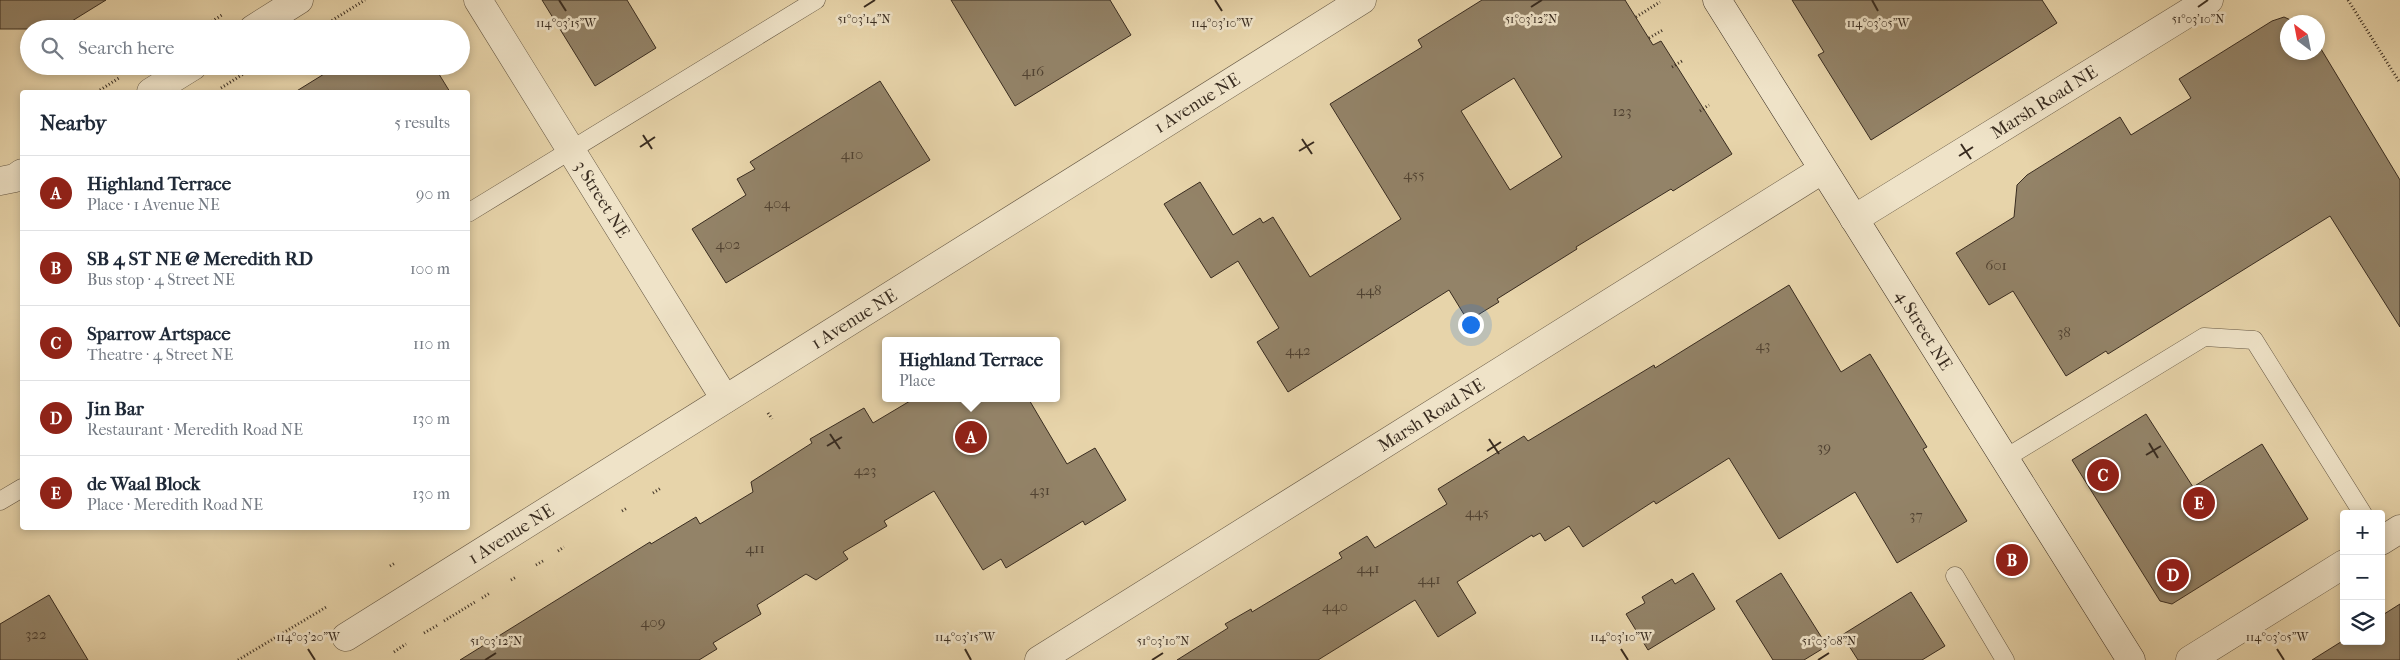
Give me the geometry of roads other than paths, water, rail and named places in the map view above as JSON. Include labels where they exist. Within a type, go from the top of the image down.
[{"type":"street","points":[[267,20],[299,0]]},
{"type":"street","name":"3 Street NE","points":[[478,0],[725,399]]},
{"type":"street","name":"1 Avenue NE","points":[[346,637],[1362,0]]},
{"type":"street","name":"4 Street NE","points":[[1717,0],[2131,660]]},
{"type":"street","name":"Marsh Road NE","points":[[1854,219],[2209,0]]},
{"type":"street","points":[[154,90],[178,75]]},
{"type":"street","name":"Marsh Road NE","points":[[1039,660],[1822,170]]},
{"type":"street","points":[[0,181],[15,178],[20,174]]},
{"type":"street","points":[[2385,538],[2400,529]]},
{"type":"street","points":[[2190,660],[2340,566]]},
{"type":"lane","points":[[470,212],[816,0]]},
{"type":"lane","points":[[2004,459],[2204,337],[2254,340],[2360,510]]},
{"type":"lane","points":[[0,502],[20,489]]},
{"type":"lane","points":[[1955,576],[2005,660]]},
{"type":"place","name":"Highland Terrace","points":[[971,437]]},
{"type":"place","name":"Sparrow Artspace","points":[[2103,475]]},
{"type":"place","name":"de Waal Block","points":[[2199,503]]},
{"type":"place","name":"SB 4 ST NE @ Meredith RD","points":[[2012,560]]},
{"type":"place","name":"Jin Bar","points":[[2173,575]]}]
